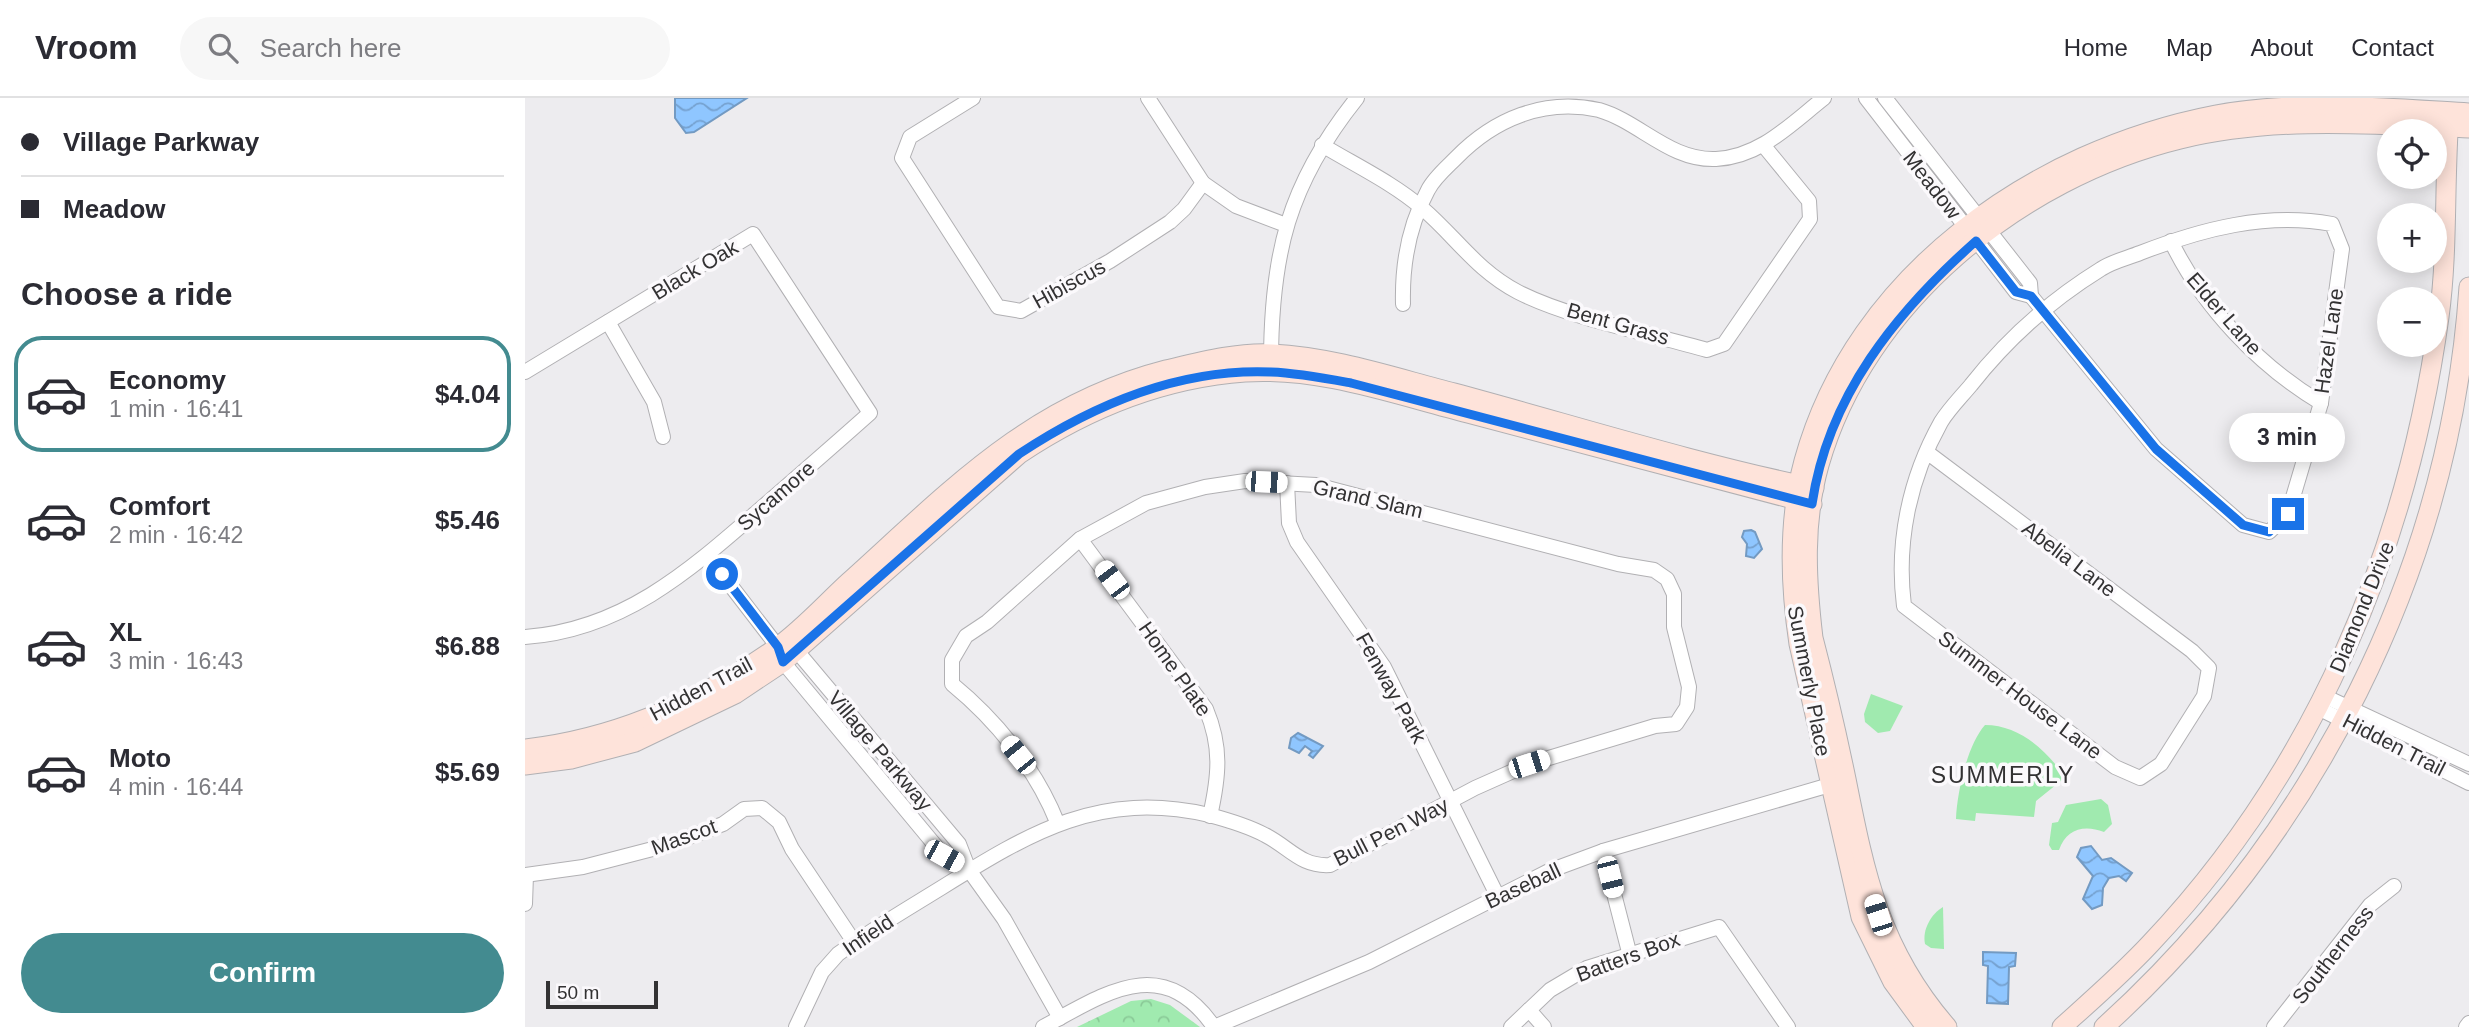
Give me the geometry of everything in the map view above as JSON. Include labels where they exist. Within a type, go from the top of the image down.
[{"type":"street","name":"Hibiscus","points":[[973,98],[910,137],[902,158],[997,307],[1021,311],[1109,261],[1170,222],[1184,209],[1203,183]]},
{"type":"street","points":[[1148,98],[1203,183],[1236,206],[1286,225]]},
{"type":"street","points":[[1271,363],[1274,284],[1286,225],[1322,145],[1357,98]]},
{"type":"street","points":[[1402,304],[1402,272],[1428,190],[1466,148],[1493,127],[1541,106],[1565,105],[1603,111],[1675,151],[1711,160],[1737,158],[1763,146],[1824,98]]},
{"type":"street","name":"Meadow","points":[[1866,98],[1977,228]]},
{"type":"street","name":"Meadow","points":[[1885,98],[1977,228],[2016,292],[2031,296],[2156,449],[2243,525],[2269,532]]},
{"type":"street","name":"Summerly Place","points":[[1947,1027],[1923,1000],[1885,933],[1838,782],[1793,604],[1791,562],[1806,494],[1838,415],[1866,363],[1906,309],[1977,228],[2064,164],[2103,147],[2158,129],[2217,115],[2283,108],[2454,113],[2469,128]]},
{"type":"street","name":"Diamond Drive","points":[[2062,1027],[2151,943],[2255,815],[2321,702],[2369,598],[2388,547],[2420,428],[2440,313],[2454,113]]},
{"type":"street","name":"Bent Grass","points":[[1322,145],[1422,207],[1467,256],[1487,273],[1518,292],[1545,304],[1707,350],[1724,344],[1810,219],[1809,201],[1763,146]]},
{"type":"street","name":"Hazel Lane","points":[[2171,241],[2229,224],[2302,219],[2332,224],[2342,249],[2321,403],[2288,514],[2269,532]]},
{"type":"street","name":"Black Oak","points":[[525,372],[753,234],[870,414]]},
{"type":"street","points":[[1928,453],[1941,421],[1995,354],[2042,311],[2103,267],[2171,241]]},
{"type":"street","name":"Elder Lane","points":[[2171,241],[2184,269],[2251,350],[2298,389],[2321,403]]},
{"type":"street","name":"Diamond Drive","points":[[2104,1027],[2144,991],[2223,903],[2292,810],[2347,715],[2394,612],[2440,470],[2466,328],[2469,287]]},
{"type":"street","points":[[608,323],[654,402],[663,437]]},
{"type":"street","name":"Hidden Trail","points":[[525,765],[571,759],[635,742],[713,706],[785,653],[990,457],[1040,421],[1091,394],[1132,379],[1231,357],[1271,363],[1360,369],[1806,494]]},
{"type":"street","name":"Sycamore","points":[[525,637],[574,627],[652,596],[708,556],[870,414]]},
{"type":"street","name":"Summer House Lane","points":[[1928,453],[1909,496],[1899,568],[1904,606],[2115,767],[2140,778]]},
{"type":"street","name":"Abelia Lane","points":[[1928,453],[2192,651],[2209,668],[2204,696],[2161,764],[2140,778]]},
{"type":"street","name":"Grand Slam","points":[[1057,822],[1044,789],[1032,772],[977,705],[951,684],[952,660],[966,636],[987,622],[1080,539],[1146,503],[1175,494],[1245,481],[1287,483],[1336,490],[1618,564],[1654,569],[1667,579]]},
{"type":"street","name":"Fenway Park","points":[[1287,483],[1289,523],[1297,542],[1384,667],[1498,897]]},
{"type":"street","name":"Home Plate","points":[[1080,539],[1206,709],[1216,731],[1220,756],[1218,781],[1210,816]]},
{"type":"street","name":"Village Parkway","points":[[708,556],[944,856],[969,870],[1004,919],[1060,1018]]},
{"type":"street","name":"Bull Pen Way","points":[[969,870],[1016,841],[1057,822],[1130,806],[1169,808],[1210,816],[1266,835],[1305,862],[1317,866],[1330,865],[1451,801],[1529,764],[1655,726],[1676,724],[1687,707],[1689,687],[1674,626],[1674,594],[1667,579]]},
{"type":"street","name":"Hidden Trail","points":[[525,749],[580,740],[619,729],[677,706],[785,653]]},
{"type":"street","name":"Hidden Trail","points":[[2321,702],[2469,783]]},
{"type":"street","points":[[2347,715],[2469,764]]},
{"type":"street","name":"Summerly Place","points":[[1838,782],[1854,891],[1870,938],[1893,982],[1926,1027]]},
{"type":"street","name":"Baseball","points":[[1214,1027],[1369,962],[1549,871],[1603,851],[1838,782]]},
{"type":"street","name":"Mascot","points":[[525,876],[583,867],[668,845],[723,824],[744,810],[762,808],[779,822],[792,849],[855,942]]},
{"type":"street","points":[[1603,851],[1629,952]]},
{"type":"street","name":"Infield","points":[[796,1027],[821,972],[855,942],[969,870]]},
{"type":"street","points":[[525,876],[525,904]]},
{"type":"street","name":"Southerness","points":[[2274,1027],[2370,905],[2394,886]]},
{"type":"street","name":"Batters Box","points":[[1511,1027],[1550,990],[1587,968],[1629,952],[1719,927],[1788,1027]]},
{"type":"street","points":[[1043,1027],[1110,992],[1149,984],[1184,995],[1202,1010],[1214,1027]]},
{"type":"street","points":[[1529,1010],[1544,1027]]},
{"type":"street","points":[[2466,1027],[2469,1023]]},
{"type":"green space","points":[[1871,694],[1903,706],[1890,731],[1878,733],[1865,722],[1864,714]]},
{"type":"green space","points":[[1985,725],[2008,729],[2029,740],[2047,755],[2063,774],[2062,780],[2036,801],[2034,817],[1976,813],[1975,821],[1956,819],[1964,770],[1973,744]]},
{"type":"green space","points":[[2101,799],[2108,805],[2112,824],[2104,832],[2090,828],[2077,830],[2066,837],[2059,850],[2052,850],[2049,845],[2052,823],[2058,822],[2066,805]]},
{"type":"green space","points":[[1943,907],[1944,949],[1931,948],[1925,944],[1926,928],[1931,918]]},
{"type":"green space","points":[[1151,999],[1170,1005],[1200,1027],[1077,1027],[1131,1001]]},
{"type":"water","points":[[675,98],[747,98],[694,132],[686,133],[675,118]]},
{"type":"water","points":[[1744,531],[1755,532],[1762,549],[1754,558],[1746,556],[1747,544],[1742,537]]},
{"type":"water","points":[[1298,733],[1323,746],[1313,758],[1309,755],[1312,751],[1305,746],[1299,753],[1289,748],[1291,738]]},
{"type":"water","points":[[2091,846],[2102,860],[2111,858],[2132,873],[2126,881],[2119,876],[2109,878],[2103,888],[2102,905],[2092,909],[2083,899],[2093,876],[2077,857],[2081,848]]},
{"type":"water","points":[[1983,952],[2016,953],[2015,966],[2009,967],[2008,1004],[1987,1003],[1988,966],[1983,965]]},
{"type":"district","name":"SUMMERLY","points":[[2003,775]]},
{"type":"route","points":[[722,574],[778,647],[783,662],[1019,454],[1054,431],[1077,418],[1154,387],[1202,377],[1247,372],[1305,375],[1382,390],[1812,504],[1819,465],[1828,438],[1866,363],[1898,318],[1976,241],[2016,292],[2031,296],[2156,449],[2243,525],[2269,532],[2288,514]]}]
